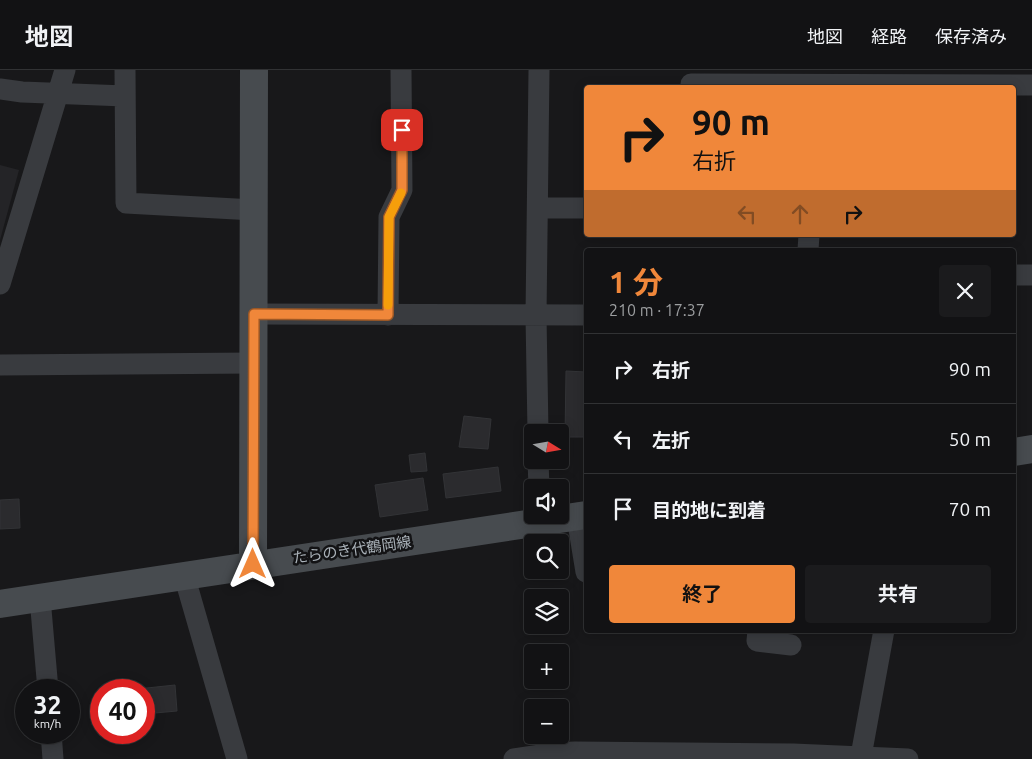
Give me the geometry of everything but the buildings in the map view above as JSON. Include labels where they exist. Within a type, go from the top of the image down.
[{"type":"main road","points":[[253,564],[254,70]]},
{"type":"main road","points":[[1016,452],[1032,449]]},
{"type":"main road","name":"たらのき代鶴岡線","points":[[569,517],[582,516]]},
{"type":"main road","name":"たらのき代鶴岡線","points":[[0,604],[524,521]]},
{"type":"street","points":[[0,284],[65,70]]},
{"type":"street","points":[[125,70],[126,203],[254,210]]},
{"type":"street","points":[[388,315],[389,217],[402,190],[401,70]]},
{"type":"street","points":[[538,424],[536,316],[539,208],[539,70]]},
{"type":"street","points":[[691,84],[750,85]]},
{"type":"street","points":[[1016,85],[1032,85]]},
{"type":"street","points":[[0,89],[59,94],[125,96]]},
{"type":"street","points":[[539,208],[584,208]]},
{"type":"street","points":[[1016,275],[1032,275]]},
{"type":"street","points":[[254,314],[584,315]]},
{"type":"street","points":[[0,365],[253,363]]},
{"type":"street","points":[[582,516],[584,544]]},
{"type":"street","points":[[184,575],[237,759]]},
{"type":"street","points":[[40,598],[47,679]]},
{"type":"street","points":[[758,633],[757,640],[790,645]]},
{"type":"street","points":[[860,756],[883,633]]},
{"type":"street","points":[[52,744],[53,759]]},
{"type":"street","points":[[514,759],[554,752],[860,756],[908,759]]},
{"type":"shaded area","points":[[0,165],[19,170],[0,240]]},
{"type":"slow traffic","points":[[388,305],[389,217],[401,193]]},
{"type":"route","points":[[253,564],[254,314],[388,315],[389,217],[402,190],[402,130]]}]
